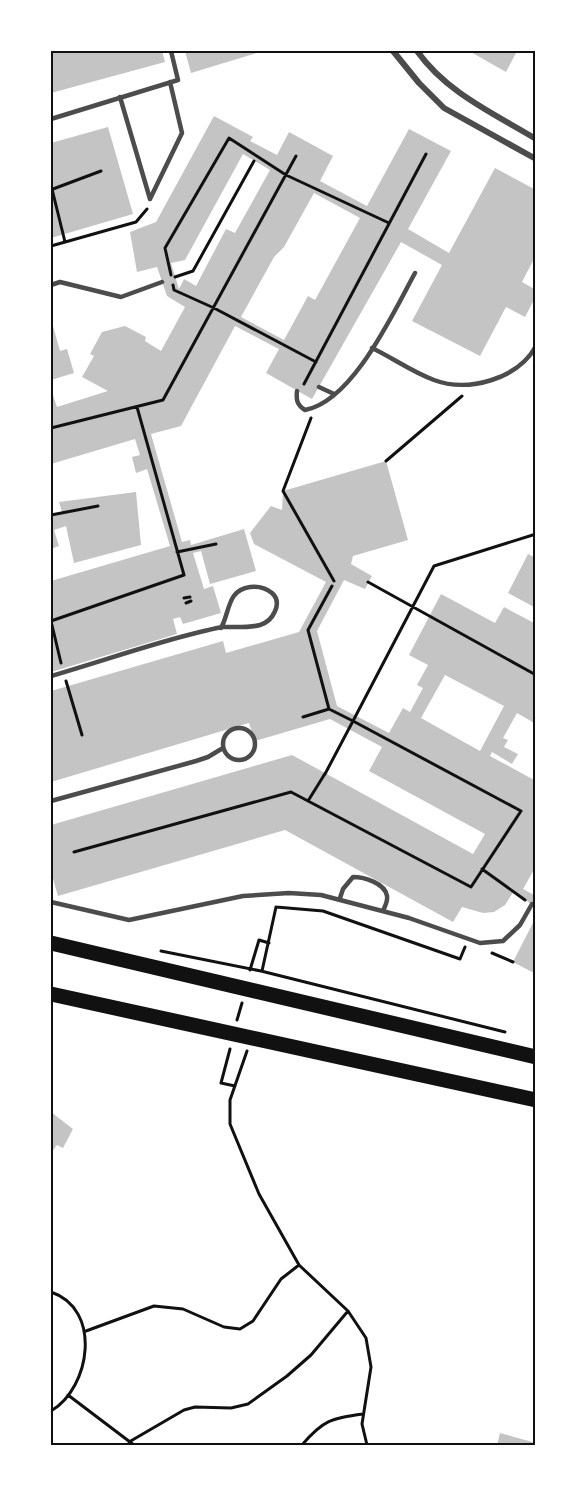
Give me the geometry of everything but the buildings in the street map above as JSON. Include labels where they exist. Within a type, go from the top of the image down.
[{"type":"main road","points":[[51,944],[536,1057]]},
{"type":"main road","points":[[51,994],[536,1100]]},
{"type":"street","points":[[393,51],[419,83],[444,108],[536,159]]},
{"type":"street","points":[[417,51],[439,76],[473,104],[536,139]]},
{"type":"lane","points":[[51,119],[179,79],[171,51]]},
{"type":"lane","points":[[150,199],[182,133],[170,82]]},
{"type":"lane","points":[[120,97],[150,199]]},
{"type":"lane","points":[[297,391],[296,398],[299,406],[305,410],[315,408],[345,387],[372,348],[415,273]]},
{"type":"lane","points":[[51,285],[60,282],[121,297],[162,282]]},
{"type":"lane","points":[[372,348],[436,381],[463,384],[488,382],[511,372],[530,357],[536,346]]},
{"type":"lane","points":[[319,387],[334,394]]},
{"type":"lane","points":[[51,676],[194,633],[261,625],[271,618],[277,606],[276,597],[268,590],[255,587],[243,588],[232,597],[221,628]]},
{"type":"lane","points":[[236,728],[251,732],[255,742],[253,752],[249,757],[239,761],[229,757],[223,748],[224,737],[236,728]]},
{"type":"lane","points":[[51,801],[196,761],[223,748]]},
{"type":"lane","points":[[340,898],[343,889],[353,877],[361,877],[380,885],[387,893],[383,911]]},
{"type":"lane","points":[[51,902],[129,920],[243,896],[321,895],[340,898],[480,943],[503,941],[520,925],[532,904]]},
{"type":"path","points":[[316,362],[214,308],[174,291],[165,248],[229,138],[286,175],[389,223]]},
{"type":"path","points":[[304,384],[426,154]]},
{"type":"path","points":[[51,428],[163,400],[296,156]]},
{"type":"path","points":[[176,278],[193,271],[254,160]]},
{"type":"path","points":[[65,242],[52,189],[101,171]]},
{"type":"path","points":[[51,246],[136,222],[148,208],[150,199]]},
{"type":"path","points":[[386,461],[465,393]]},
{"type":"path","points":[[82,735],[63,672],[51,621],[184,575],[137,407]]},
{"type":"path","points":[[315,408],[283,490],[334,581]]},
{"type":"path","points":[[51,515],[98,506]]},
{"type":"path","points":[[308,801],[353,722],[434,566],[536,534]]},
{"type":"path","points":[[177,552],[216,544]]},
{"type":"path","points":[[368,582],[536,675]]},
{"type":"path","points":[[329,709],[308,630],[332,586]]},
{"type":"path","points":[[184,598],[191,599],[186,603]]},
{"type":"path","points":[[74,852],[291,792],[471,887],[521,811],[329,709],[303,717]]},
{"type":"path","points":[[482,869],[532,904]]},
{"type":"path","points":[[261,972],[279,894]]},
{"type":"path","points":[[276,907],[323,911],[460,959],[467,943]]},
{"type":"path","points":[[250,970],[259,940],[269,943]]},
{"type":"path","points":[[156,950],[261,972],[515,1034]]},
{"type":"path","points":[[485,951],[513,962]]},
{"type":"path","points":[[236,1027],[244,992]]},
{"type":"path","points":[[250,1038],[230,1100],[230,1124],[259,1194],[299,1265],[348,1311],[366,1338],[371,1367],[362,1424],[366,1445]]},
{"type":"path","points":[[230,1049],[221,1083],[235,1086]]},
{"type":"path","points":[[86,1331],[154,1306],[183,1309],[224,1327],[240,1329],[253,1321],[282,1280],[299,1265]]},
{"type":"path","points":[[51,1292],[73,1307],[86,1331],[86,1348],[78,1377],[68,1395],[51,1411]]},
{"type":"path","points":[[129,1442],[184,1410],[195,1407],[231,1408],[248,1404],[311,1356],[348,1311]]},
{"type":"path","points":[[68,1395],[134,1445]]},
{"type":"path","points":[[302,1445],[314,1431],[329,1420],[363,1414]]}]
